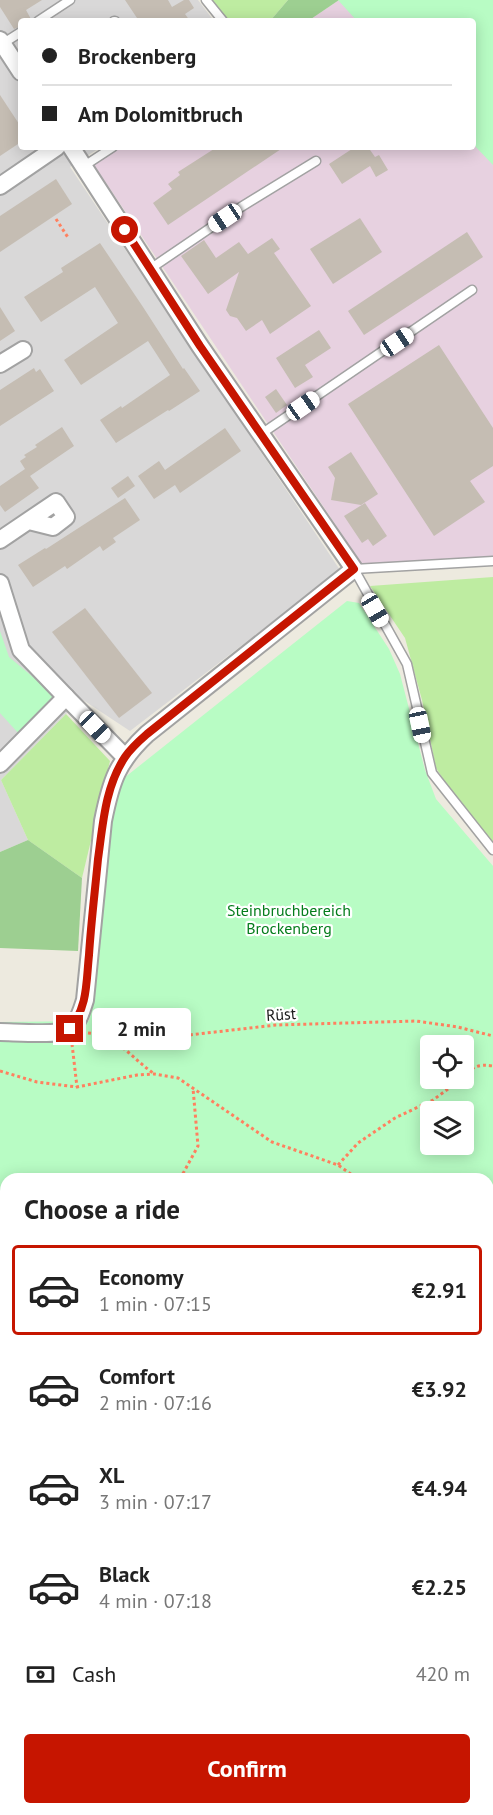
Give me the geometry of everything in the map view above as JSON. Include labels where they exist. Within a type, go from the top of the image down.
[{"type":"street","points":[[1,42],[18,68]]},
{"type":"street","points":[[0,186],[53,150]]},
{"type":"street","points":[[0,1032],[57,1032],[70,1029],[80,1017],[85,1000],[103,821],[114,778],[125,757],[147,734],[354,569],[200,346],[73,150]]},
{"type":"street","points":[[0,364],[23,350]]},
{"type":"street","points":[[0,540],[29,521]]},
{"type":"street","points":[[0,583],[21,650],[125,757]]},
{"type":"street","points":[[0,764],[66,697]]},
{"type":"lane","points":[[43,18],[70,0]]},
{"type":"lane","points":[[206,0],[221,18]]},
{"type":"lane","points":[[1,42],[18,34]]},
{"type":"lane","points":[[84,166],[108,150]]},
{"type":"lane","points":[[150,269],[241,207],[316,161]]},
{"type":"lane","points":[[261,434],[472,290]]},
{"type":"lane","points":[[493,561],[354,569],[406,664],[432,773],[493,850]]},
{"type":"path","points":[[56,219],[69,239]]},
{"type":"path","name":"Rüst","points":[[70,1029],[120,1036],[189,1035],[276,1025],[416,1021],[458,1027],[493,1036]]},
{"type":"path","points":[[70,1029],[77,1087]]},
{"type":"path","points":[[120,1036],[122,1047],[154,1074]]},
{"type":"path","points":[[474,1067],[479,1064],[493,1066]]},
{"type":"path","points":[[0,1071],[37,1082],[77,1087],[137,1075],[154,1074],[178,1078],[272,1142],[338,1165],[349,1173]]},
{"type":"path","points":[[183,1173],[198,1146],[193,1088]]},
{"type":"path","points":[[338,1165],[358,1143],[395,1119],[449,1089]]},
{"type":"shaded area","points":[[0,0],[198,0],[212,18],[18,18],[18,150],[96,150],[70,167],[340,570],[130,731],[80,698],[1,780],[28,840],[0,852]]},
{"type":"shaded area","points":[[339,0],[372,18],[312,18]]},
{"type":"shaded area","points":[[476,142],[493,164],[493,557],[362,564],[94,165],[116,150],[476,150]]},
{"type":"green space","points":[[212,0],[288,0],[273,18],[227,18]]},
{"type":"green space","points":[[288,0],[339,0],[312,18],[273,18]]},
{"type":"green space","points":[[338,0],[493,0],[493,165],[476,147],[476,18],[354,18]]},
{"type":"green space","points":[[493,577],[493,842],[464,811],[436,768],[422,700],[405,638],[370,586]]},
{"type":"green space","name":"Steinbruchbereich Brockenberg","points":[[347,601],[359,603],[389,649],[400,674],[425,770],[436,799],[493,866],[493,1173],[0,1173],[0,1022],[89,1021],[107,826],[119,782]]},
{"type":"green space","points":[[0,631],[9,657],[57,697],[19,734],[0,713]]},
{"type":"green space","points":[[66,714],[110,761],[82,878],[28,840],[1,780]]},
{"type":"green space","points":[[28,840],[82,878],[78,951],[0,948],[0,852]]},
{"type":"building","points":[[0,0],[42,0],[26,10],[30,18],[18,18],[18,27],[14,29],[0,7]]},
{"type":"building","points":[[125,0],[168,0],[172,7],[184,0],[189,0],[194,8],[185,14],[188,18],[137,18]]},
{"type":"building","points":[[0,95],[18,122],[18,144],[0,156]]},
{"type":"building","points":[[212,150],[280,150],[168,225],[153,203],[172,189],[168,184],[180,175],[178,172]]},
{"type":"building","points":[[350,150],[370,150],[375,157],[379,155],[388,170],[376,177],[370,166],[342,184],[329,164]]},
{"type":"building","points":[[56,179],[72,204],[0,252],[0,216]]},
{"type":"building","points":[[360,218],[382,252],[333,284],[310,249]]},
{"type":"building","points":[[467,232],[483,257],[364,335],[348,311]]},
{"type":"building","points":[[272,238],[280,249],[274,253],[311,306],[270,334],[262,320],[246,331],[237,318],[230,316],[226,310],[239,272],[208,294],[181,256],[204,240],[216,258],[239,242],[248,254]]},
{"type":"building","points":[[100,243],[200,391],[116,443],[100,420],[121,406],[122,408],[170,375],[148,341],[81,385],[64,360],[118,323],[95,287],[41,322],[24,297],[63,272],[61,268]]},
{"type":"building","points":[[0,307],[15,331],[0,341]]},
{"type":"building","points":[[319,330],[331,348],[305,365],[313,377],[295,388],[276,358]]},
{"type":"building","points":[[439,345],[493,428],[493,466],[470,481],[485,502],[434,536],[348,404]]},
{"type":"building","points":[[34,368],[36,372],[40,369],[54,391],[0,426],[0,390]]},
{"type":"building","points":[[276,389],[287,405],[276,413],[265,397]]},
{"type":"building","points":[[62,427],[74,446],[30,476],[39,488],[5,512],[0,505],[0,486],[25,469],[20,461],[26,457],[24,455]]},
{"type":"building","points":[[225,428],[241,451],[180,493],[175,485],[154,499],[138,476],[159,461],[165,470]]},
{"type":"building","points":[[351,452],[378,494],[361,505],[331,500],[335,478],[328,467]]},
{"type":"building","points":[[128,476],[135,486],[118,498],[111,488]]},
{"type":"building","points":[[125,498],[140,520],[113,538],[116,542],[103,551],[100,546],[67,569],[65,566],[33,587],[18,565]]},
{"type":"building","points":[[365,503],[387,536],[373,546],[368,539],[362,543],[344,516]]},
{"type":"building","points":[[85,608],[152,693],[119,718],[52,632]]},
{"type":"route","points":[[70,1029],[80,1017],[85,1000],[103,821],[114,778],[125,757],[147,734],[354,569],[200,346],[125,230]]}]
